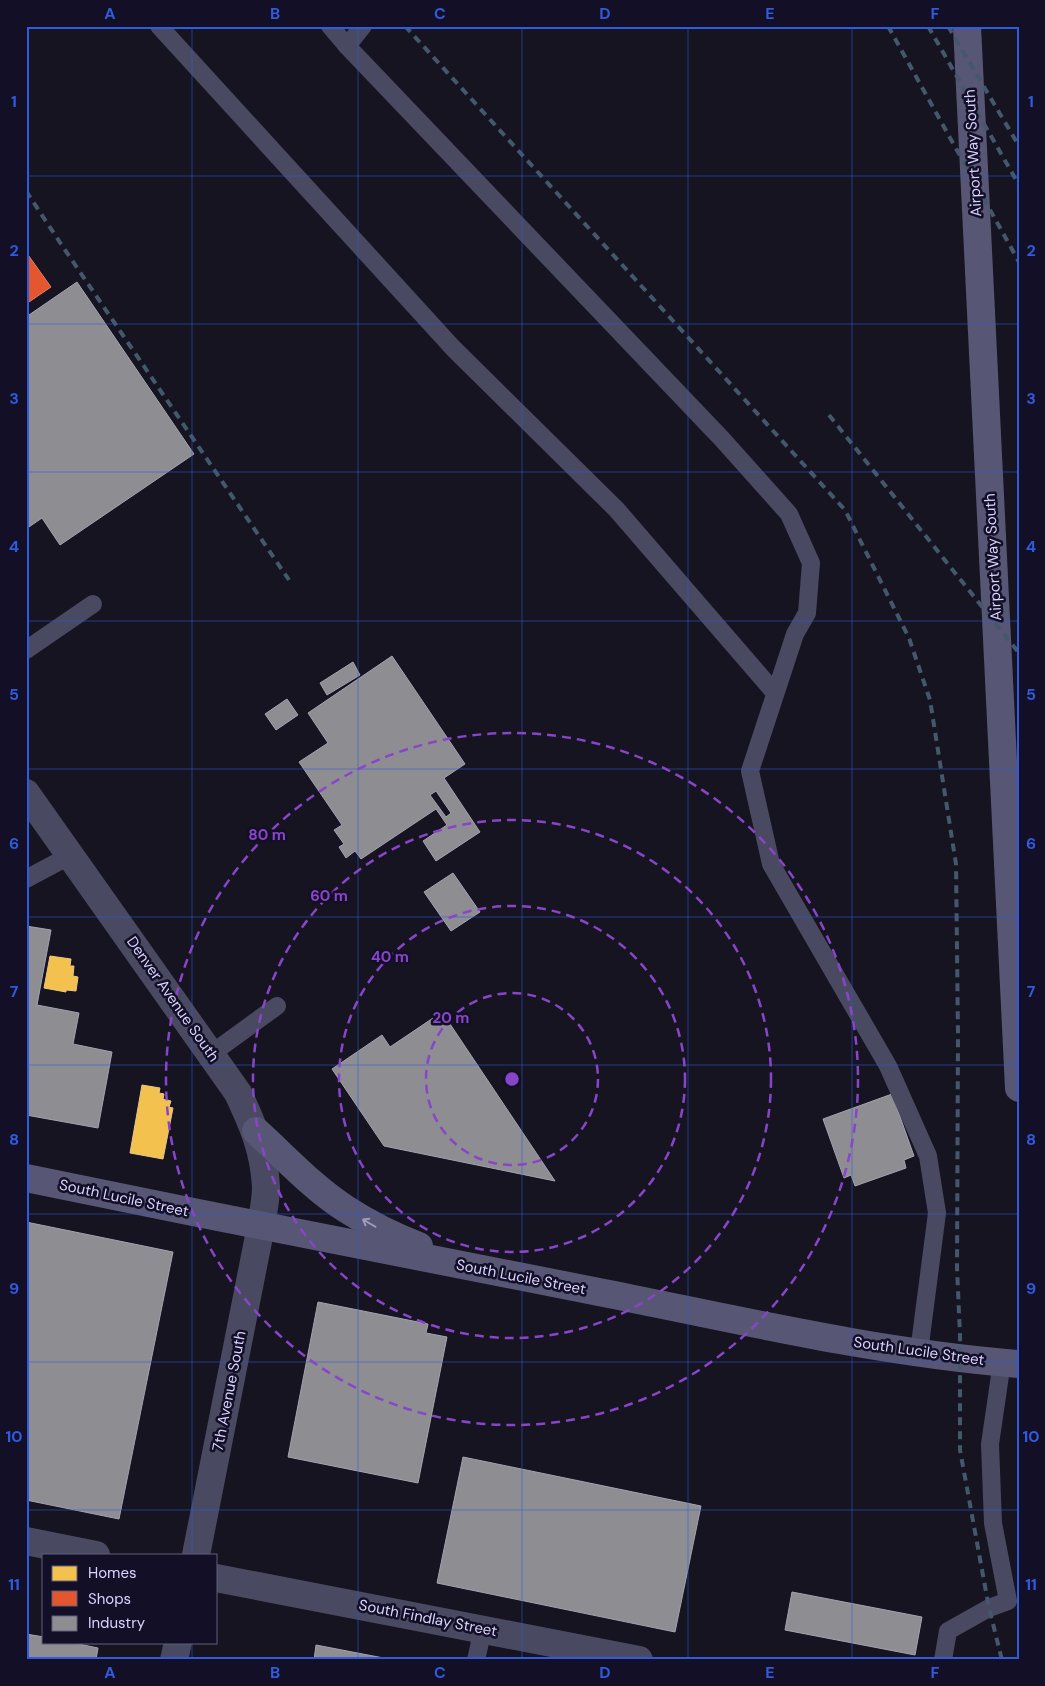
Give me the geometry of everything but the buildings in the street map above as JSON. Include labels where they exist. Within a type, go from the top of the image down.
[{"type":"street","name":"Airport Way South","points":[[967,26],[1019,1088]]},
{"type":"street","name":"Denver Avenue South","points":[[31,805],[71,855],[238,1092],[256,1131],[263,1162],[266,1189],[261,1226]]},
{"type":"street","points":[[256,1131],[317,1187],[345,1209],[373,1226],[478,1269]]},
{"type":"street","name":"South Lucile Street","points":[[26,1178],[849,1342],[1010,1363]]},
{"type":"street","name":"7th Avenue South","points":[[196,1554],[261,1226]]},
{"type":"street","points":[[26,1541],[91,1554]]},
{"type":"street","name":"South Findlay Street","points":[[218,1578],[639,1660]]},
{"type":"street","points":[[174,1660],[178,1644]]},
{"type":"lane","points":[[159,26],[453,348],[617,510],[775,693]]},
{"type":"lane","points":[[330,26],[722,439],[789,514],[811,563],[807,613],[795,634],[750,771],[771,864],[888,1066],[928,1156],[937,1213],[919,1352]]},
{"type":"lane","points":[[347,46],[363,26]]},
{"type":"lane","points":[[26,650],[93,604]]},
{"type":"lane","points":[[26,879],[71,855]]},
{"type":"lane","points":[[211,1054],[278,1006]]},
{"type":"lane","points":[[943,1660],[948,1631],[989,1608],[1008,1601],[993,1524],[990,1444],[1010,1363]]},
{"type":"lane","points":[[476,1660],[482,1629]]},
{"type":"railway","points":[[405,26],[845,510],[909,638],[930,700],[956,864],[958,1035],[957,1268],[960,1335],[960,1450],[989,1608],[1002,1660]]},
{"type":"railway","points":[[888,26],[1019,262]]},
{"type":"railway","points":[[928,26],[1019,185]]},
{"type":"railway","points":[[948,26],[1019,146]]},
{"type":"railway","points":[[26,191],[289,580]]},
{"type":"railway","points":[[829,415],[1019,653]]}]
